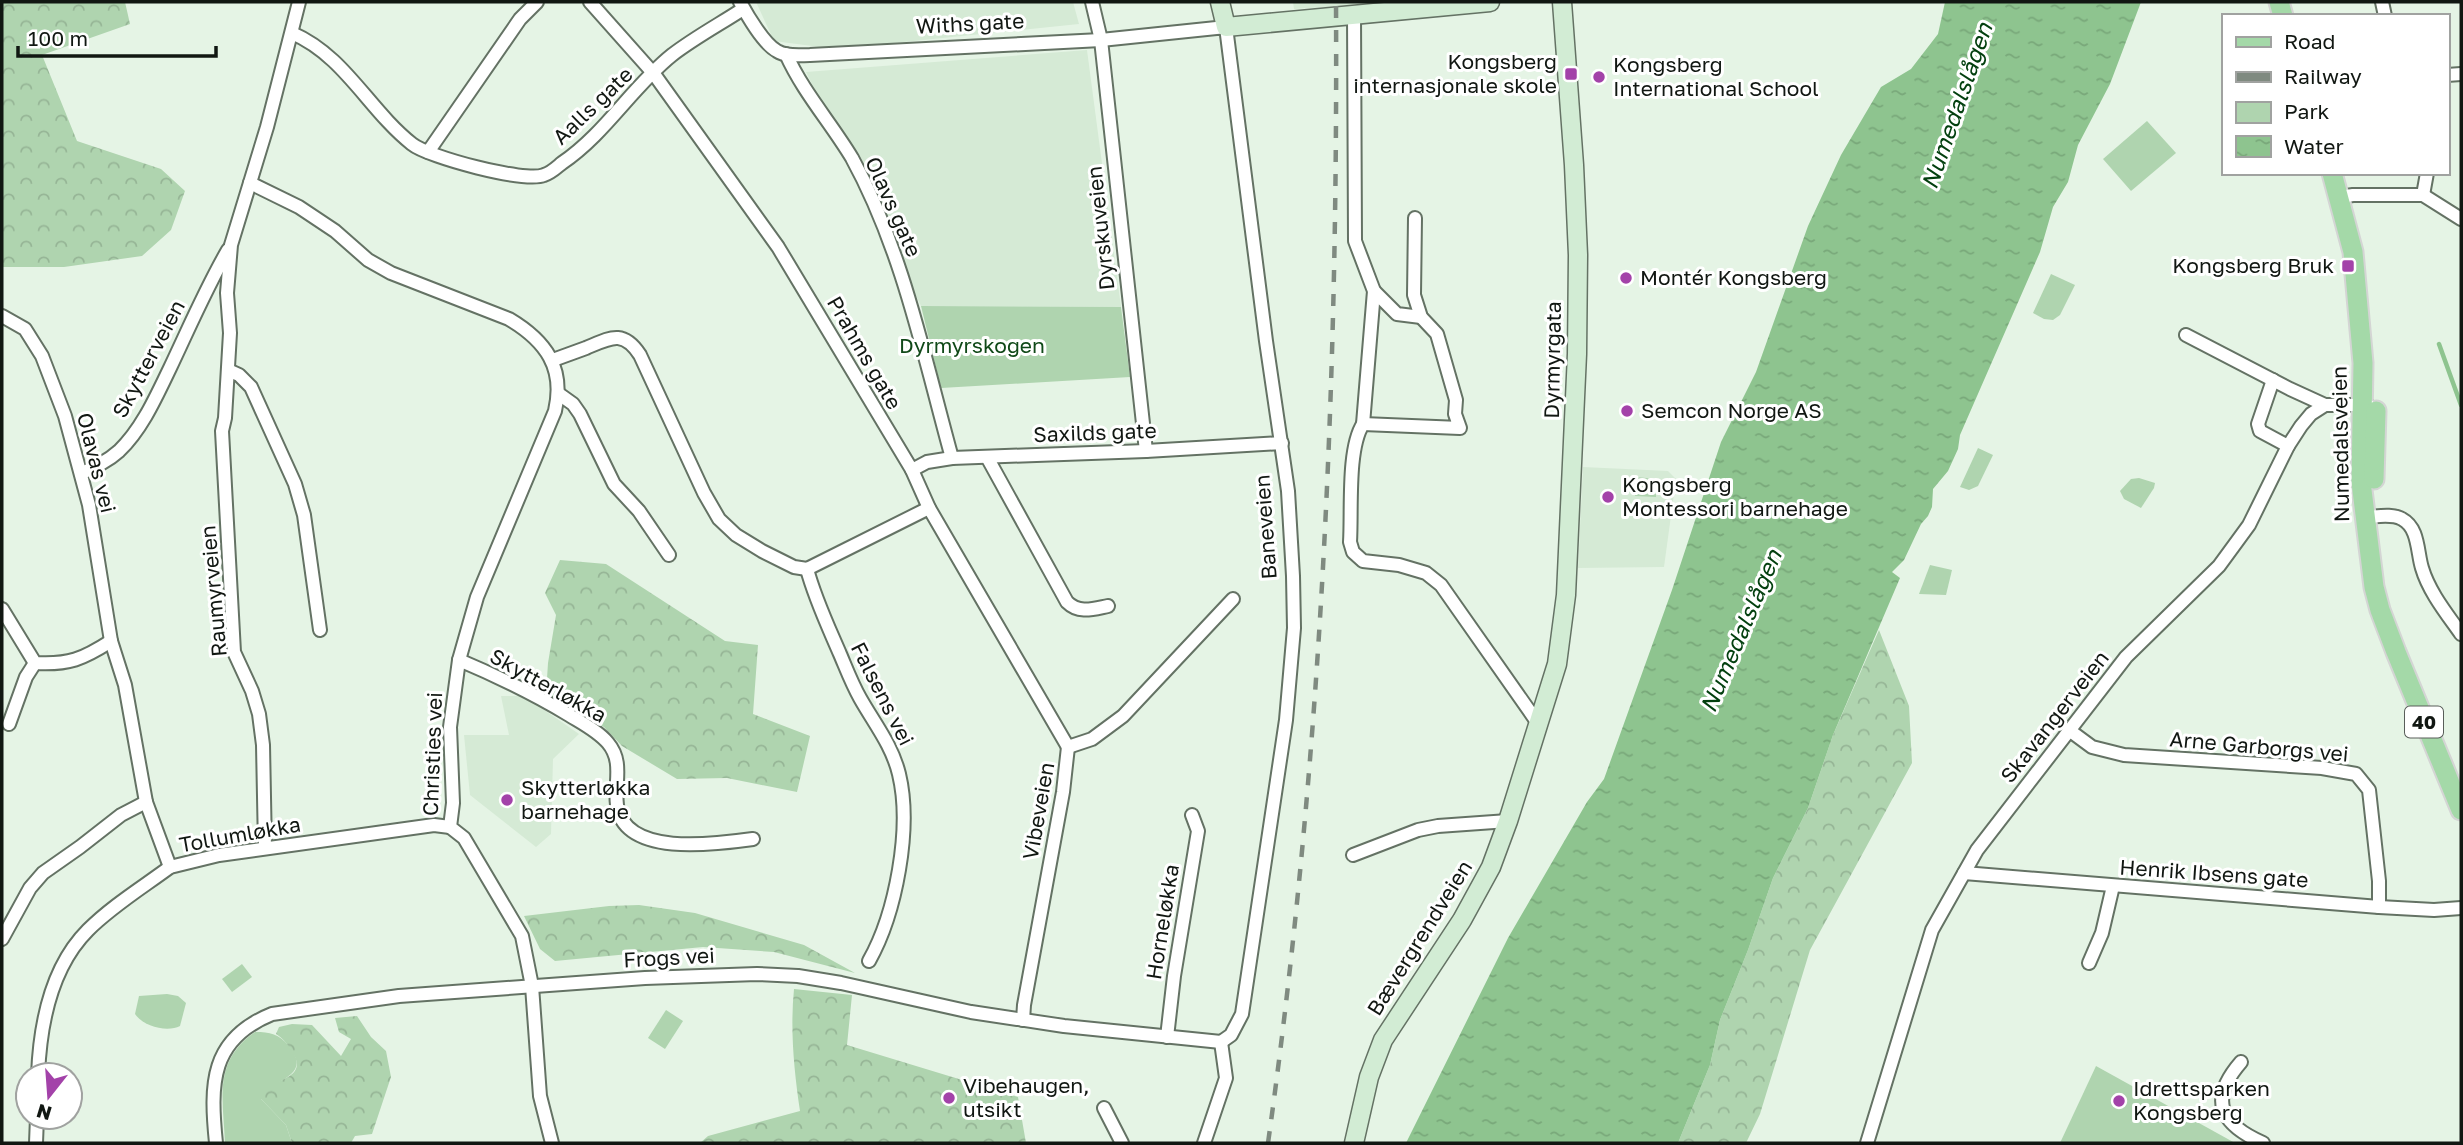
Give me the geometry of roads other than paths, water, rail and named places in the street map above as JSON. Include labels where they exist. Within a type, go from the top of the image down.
[{"type":"main road","name":"Baneveien","points":[[1220,2],[1226,27]]},
{"type":"main road","name":"Withs gate","points":[[1226,27],[1490,2]]},
{"type":"main road","name":"Dyrmyrgata","points":[[1539,718],[1557,664],[1565,606],[1577,354],[1577,216],[1562,2]]},
{"type":"main road","name":"Numedalsveien","points":[[2333,175],[2353,252],[2362,271],[2372,324],[2369,405],[2360,464],[2371,517],[2374,587],[2379,610],[2461,810]]},
{"type":"main road","name":"Bævergrendveien","points":[[1354,1143],[1369,1077],[1383,1040],[1462,920],[1491,867],[1539,718]]},
{"type":"street","name":"Raumyrveien","points":[[265,848],[263,745],[259,714],[252,691],[234,652],[222,431],[230,333],[227,293],[231,245],[299,2]]},
{"type":"street","points":[[428,152],[520,19],[537,2]]},
{"type":"street","name":"Prahms gate","points":[[590,2],[654,74],[778,247],[912,470],[929,508],[1035,694],[1069,747]]},
{"type":"street","name":"Dyrskuveien","points":[[1092,2],[1101,40],[1146,451]]},
{"type":"street","name":"Aalls gate","points":[[292,33],[320,48],[339,64],[397,131],[415,147],[507,175],[531,178],[545,175],[574,156],[671,56],[742,5]]},
{"type":"street","name":"Olavs gate","points":[[742,5],[767,41],[776,51],[786,54],[795,74],[851,158],[876,210],[907,288],[952,458]]},
{"type":"street","points":[[1354,15],[1355,241],[1374,292],[1363,425],[1357,433],[1354,450],[1350,542],[1353,552],[1363,561],[1399,565],[1426,573],[1441,585],[1539,718]]},
{"type":"street","name":"Withs gate","points":[[786,54],[1101,40],[1226,27]]},
{"type":"street","name":"Baneveien","points":[[1221,1042],[1231,1035],[1242,1014],[1272,821],[1291,676],[1293,576],[1288,491],[1226,27]]},
{"type":"street","points":[[2423,195],[2427,175]]},
{"type":"street","points":[[250,183],[299,207],[335,231],[368,260],[391,273],[494,313],[524,328],[553,360],[611,337],[629,341],[640,355],[704,493],[719,519],[736,535],[794,568],[807,569],[929,508]]},
{"type":"street","points":[[2339,197],[2423,195],[2461,219]]},
{"type":"street","points":[[1363,425],[1460,428],[1455,414],[1456,400],[1437,334],[1421,317],[1414,295],[1415,218]]},
{"type":"street","name":"Skytterveien","points":[[82,473],[99,466],[120,450],[139,426],[153,404],[212,278],[231,245]]},
{"type":"street","points":[[1374,292],[1397,314],[1421,317]]},
{"type":"street","name":"Olavas vei","points":[[2,316],[25,329],[42,356],[65,416],[82,473],[111,641],[125,685],[146,802],[170,867]]},
{"type":"street","points":[[2186,335],[2325,405],[2369,405]]},
{"type":"street","name":"Christies vei","points":[[552,1143],[540,1096],[532,986],[522,936],[464,838],[450,827],[453,803],[450,727],[459,660],[477,597],[555,411],[559,394],[553,360]]},
{"type":"street","points":[[228,370],[239,375],[251,387],[295,484],[304,515],[320,630]]},
{"type":"street","points":[[2273,380],[2258,424],[2260,430],[2288,446]]},
{"type":"street","points":[[559,394],[573,404],[580,414],[614,484],[639,511],[670,555]]},
{"type":"street","name":"Skavangerveien","points":[[1867,1143],[1932,930],[1977,850],[2126,657],[2219,566],[2249,525],[2288,446],[2306,420],[2325,405]]},
{"type":"street","name":"Saxilds gate","points":[[912,470],[927,462],[952,458],[1282,443]]},
{"type":"street","points":[[987,457],[1067,602],[1079,610],[1108,607]]},
{"type":"street","points":[[2371,517],[2393,516],[2409,525],[2430,587],[2461,634]]},
{"type":"street","name":"Falsens vei","points":[[807,569],[814,596],[859,696],[889,745],[899,774],[903,824],[897,880],[886,928],[869,961]]},
{"type":"street","name":"Vibeveien","points":[[1023,1020],[1069,747],[1093,739],[1123,716],[1233,599]]},
{"type":"street","points":[[2,609],[35,663]]},
{"type":"street","points":[[35,663],[69,663],[86,657],[111,641]]},
{"type":"street","name":"Skytterløkka","points":[[459,660],[530,693],[590,728],[605,740],[618,762],[617,803],[620,817],[632,831],[642,837],[677,845],[753,839]]},
{"type":"street","points":[[9,724],[26,677],[35,663]]},
{"type":"street","name":"Arne Garborgs vei","points":[[2069,730],[2092,747],[2124,755],[2322,768],[2356,774],[2369,790],[2379,881],[2379,907]]},
{"type":"street","points":[[2,939],[30,888],[43,873],[121,815],[146,802]]},
{"type":"street","name":"Horneløkka","points":[[1167,1037],[1174,976],[1198,831],[1192,815]]},
{"type":"street","points":[[1353,855],[1418,830],[1508,821]]},
{"type":"street","name":"Tollumløkka","points":[[40,1061],[45,1011],[60,970],[87,931],[170,867],[183,862],[265,848],[434,825],[450,827]]},
{"type":"street","name":"Henrik Ibsens gate","points":[[1964,873],[2379,907],[2434,910],[2461,908]]},
{"type":"street","points":[[2089,963],[2102,933],[2113,886]]},
{"type":"street","name":"Frogs vei","points":[[216,1143],[213,1099],[217,1067],[224,1050],[237,1034],[254,1021],[272,1014],[399,996],[718,974],[798,976],[971,1012],[1221,1042]]},
{"type":"street","points":[[1204,1143],[1226,1078],[1221,1042]]},
{"type":"street","points":[[2241,1062],[2227,1079],[2221,1098],[2226,1115],[2240,1133],[2263,1143]]},
{"type":"street","points":[[1104,1108],[1122,1143]]},
{"type":"water","name":"Numedalslågen","points":[[1945,2],[2141,2],[2110,84],[2078,145],[2068,182],[2053,207],[2040,252],[1960,435],[1958,449],[1948,471],[1933,489],[1932,507],[1928,516],[1921,524],[1904,560],[1892,572],[1900,578],[1833,735],[1808,808],[1773,878],[1720,1020],[1710,1065],[1678,1143],[1406,1143],[1508,938],[1587,802],[1604,779],[1672,590],[1721,442],[1756,372],[1808,226],[1841,155],[1881,87],[1911,69],[1938,34]]},
{"type":"waterway","points":[[2439,344],[2461,405]]},
{"type":"railway","points":[[1268,1143],[1301,859],[1323,574],[1334,288],[1336,2]]},
{"type":"place","name":"Kongsberg internasjonale skole","points":[[1571,74]]},
{"type":"place","name":"Kongsberg International School","points":[[1599,77]]},
{"type":"place","name":"Kongsberg Bruk","points":[[2348,266]]},
{"type":"place","name":"Montér Kongsberg","points":[[1626,278]]},
{"type":"place","name":"Semcon Norge AS","points":[[1627,411]]},
{"type":"place","name":"Kongsberg Montessori barnehage","points":[[1608,497]]},
{"type":"place","name":"Skytterløkka barnehage","points":[[507,800]]},
{"type":"place","name":"Vibehaugen, utsikt","points":[[949,1098]]},
{"type":"place","name":"Idrettsparken Kongsberg","points":[[2119,1101]]},
{"type":"park label","name":"Dyrmyrskogen","points":[[972,346]]}]
